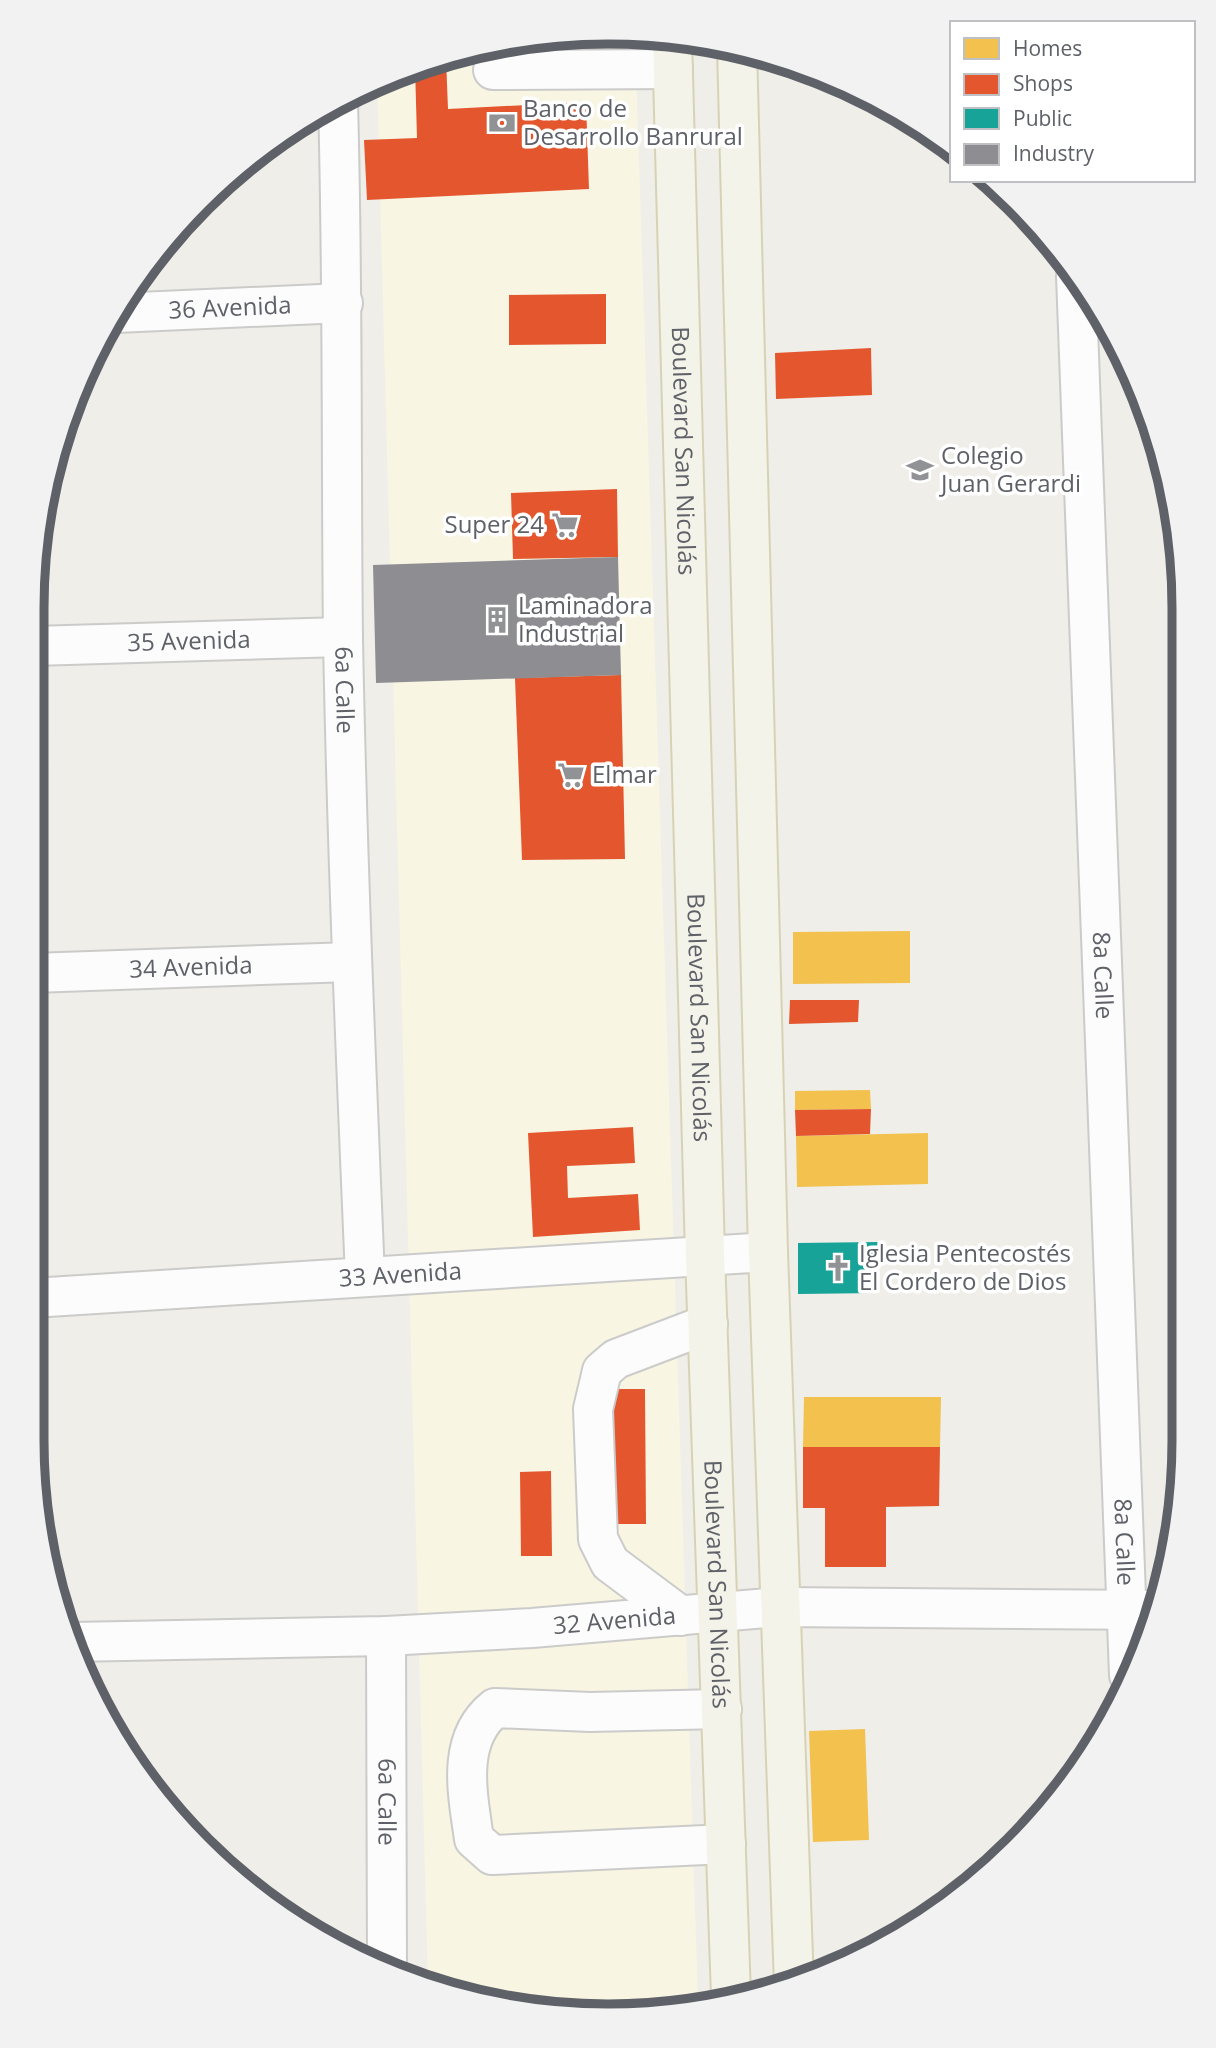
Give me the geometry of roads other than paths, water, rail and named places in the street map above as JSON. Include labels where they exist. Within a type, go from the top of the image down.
[{"type":"main road","name":"Boulevard San Nicolás","points":[[673,53],[705,1255],[732,1990]]},
{"type":"main road","points":[[737,59],[768,1252],[793,1972]]},
{"type":"street","points":[[493,70],[673,53]]},
{"type":"street","name":"6a Calle","points":[[338,112],[343,303],[343,637],[351,962],[365,1277]]},
{"type":"street","name":"8a Calle","points":[[1077,295],[1142,1610],[1137,1634]]},
{"type":"street","name":"36 Avenida","points":[[128,312],[343,303]]},
{"type":"street","name":"35 Avenida","points":[[44,646],[343,637]]},
{"type":"street","name":"34 Avenida","points":[[44,973],[351,962]]},
{"type":"street","name":"33 Avenida","points":[[44,1297],[768,1252]]},
{"type":"street","points":[[681,1616],[610,1563],[598,1539],[593,1409],[602,1371],[616,1359],[708,1324]]},
{"type":"street","name":"32 Avenida","points":[[82,1643],[386,1636],[779,1607],[1142,1610]]},
{"type":"street","name":"6a Calle","points":[[386,1636],[387,1959]]},
{"type":"street","points":[[722,1709],[590,1712],[495,1708],[483,1718],[473,1737],[466,1779],[474,1839],[492,1855],[726,1844]]},
{"type":"place","name":"Banco de Desarrollo Banrural","points":[[502,123]]},
{"type":"place","name":"Colegio Juan Gerardi","points":[[920,470]]},
{"type":"place","name":"Super 24","points":[[565,525]]},
{"type":"place","name":"Laminadora Industrial","points":[[497,620]]},
{"type":"place","name":"Elmar","points":[[571,775]]},
{"type":"place","name":"Iglesia Pentecostés El Cordero de Dios","points":[[838,1268]]}]
